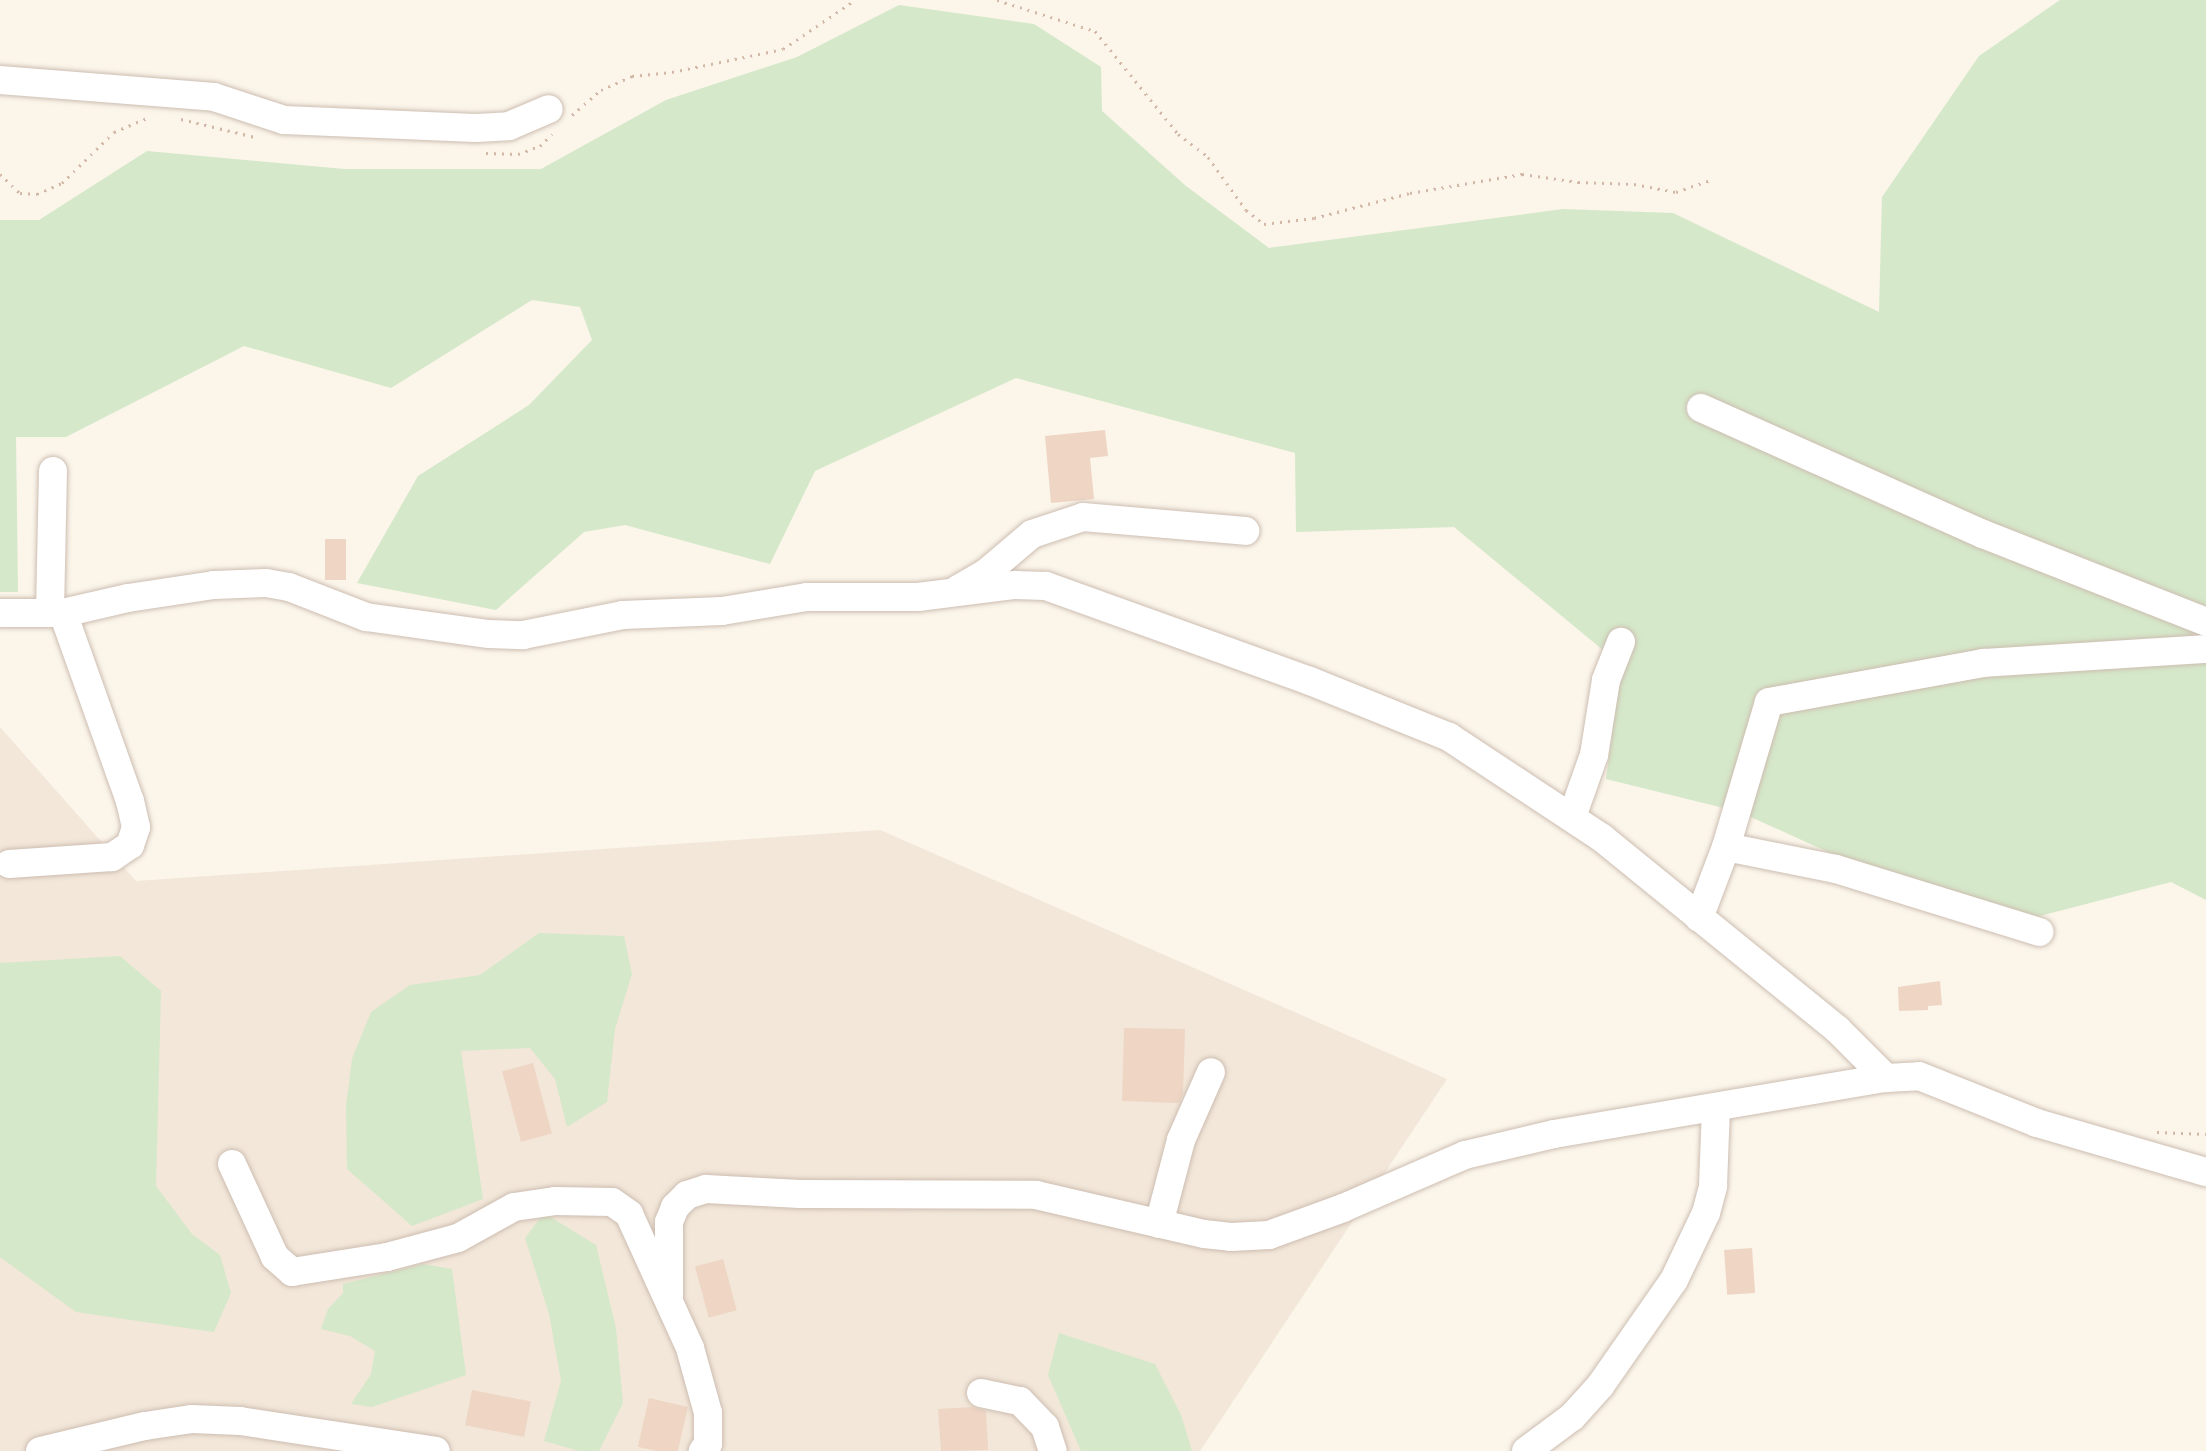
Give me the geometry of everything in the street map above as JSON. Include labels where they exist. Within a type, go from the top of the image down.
[{"type":"street","points":[[0,80],[214,97],[284,120],[475,128],[509,126],[549,109]]},
{"type":"street","points":[[1701,408],[1983,534],[2206,622]]},
{"type":"street","points":[[9,864],[112,857],[130,845],[136,827],[130,801],[57,613],[53,471]]},
{"type":"street","points":[[947,595],[986,573],[1032,534],[1083,517],[1245,531]]},
{"type":"street","points":[[0,613],[57,613],[214,585],[266,583],[289,587],[366,617],[489,634],[523,635],[623,615],[722,611],[807,597],[947,595],[1015,585],[1046,586],[1089,599],[1414,720],[1449,737],[1572,817],[1838,1030],[1886,1078]]},
{"type":"street","points":[[1572,817],[1594,755],[1606,680],[1621,642]]},
{"type":"street","points":[[1699,918],[1726,847],[1769,702],[1983,663],[2206,649]]},
{"type":"street","points":[[1726,847],[1836,869],[2039,932]]},
{"type":"street","points":[[1159,1224],[1181,1140],[1211,1072]]},
{"type":"street","points":[[669,1300],[669,1222],[675,1207],[687,1195],[706,1189],[800,1194],[1036,1195],[1159,1224],[1231,1237],[1269,1235],[1343,1208],[1465,1155],[1554,1134],[1886,1078],[1919,1076],[2037,1123],[2206,1172]]},
{"type":"street","points":[[1526,1451],[1572,1417],[1600,1386],[1674,1280],[1706,1213],[1713,1186],[1716,1109]]},
{"type":"street","points":[[232,1164],[275,1257],[292,1272],[387,1257],[458,1238],[514,1207],[596,1200],[612,1202],[629,1214],[690,1348],[708,1413],[708,1444],[703,1451]]},
{"type":"street","points":[[981,1393],[1020,1401],[1045,1427],[1053,1451]]},
{"type":"street","points":[[40,1451],[145,1426],[192,1419],[240,1421],[436,1451]]},
{"type":"path","points":[[997,0],[1095,31],[1178,134],[1208,157],[1246,210],[1264,224],[1314,218],[1410,193],[1522,174],[1578,182],[1634,184],[1676,192],[1711,180]]},
{"type":"shaded area","points":[[0,727],[136,881],[880,830],[1447,1079],[1200,1451],[0,1451]]},
{"type":"green space","points":[[2060,0],[2206,0],[2206,900],[2171,882],[1994,928],[1740,812],[1606,779],[1621,665],[1454,527],[1296,532],[1295,453],[1016,378],[815,471],[770,564],[625,525],[584,532],[496,610],[357,583],[418,476],[529,405],[592,340],[580,307],[532,300],[391,388],[244,346],[66,437],[16,437],[18,592],[0,592],[0,220],[39,220],[147,151],[344,169],[541,169],[666,100],[797,57],[899,5],[1034,24],[1101,67],[1102,111],[1186,186],[1269,248],[1563,209],[1673,213],[1879,312],[1882,197],[1979,56]]},
{"type":"green space","points":[[539,933],[624,936],[632,974],[615,1029],[607,1102],[567,1127],[555,1079],[530,1048],[461,1051],[483,1199],[412,1226],[347,1169],[346,1106],[352,1059],[371,1012],[410,985],[480,975]]},
{"type":"green space","points":[[120,956],[161,991],[156,1186],[192,1234],[220,1255],[231,1293],[214,1332],[76,1312],[0,1257],[0,963]]},
{"type":"green space","points":[[544,1213],[596,1245],[616,1328],[623,1403],[599,1451],[579,1451],[544,1441],[561,1381],[549,1314],[525,1238]]},
{"type":"green space","points":[[423,1264],[452,1269],[466,1375],[372,1407],[351,1404],[371,1374],[375,1351],[350,1336],[321,1329],[328,1309],[343,1293],[343,1284]]},
{"type":"green space","points":[[1059,1333],[1155,1364],[1181,1415],[1192,1451],[1081,1451],[1048,1375]]},
{"type":"building","points":[[1105,430],[1108,456],[1090,458],[1094,499],[1051,503],[1045,436]]},
{"type":"building","points":[[325,539],[346,539],[346,580],[325,580]]},
{"type":"building","points":[[1940,981],[1942,1005],[1928,1006],[1928,1010],[1899,1011],[1898,987]]},
{"type":"building","points":[[1124,1028],[1185,1029],[1183,1093],[1179,1103],[1122,1101]]},
{"type":"building","points":[[533,1063],[552,1134],[521,1142],[502,1071]]},
{"type":"building","points":[[1752,1248],[1755,1293],[1727,1295],[1724,1250]]},
{"type":"building","points":[[723,1259],[737,1310],[709,1318],[695,1267]]},
{"type":"building","points":[[472,1390],[531,1401],[524,1437],[465,1425]]},
{"type":"building","points":[[649,1398],[688,1407],[678,1451],[638,1447]]},
{"type":"building","points":[[973,1407],[986,1411],[988,1450],[941,1451],[938,1409]]}]
